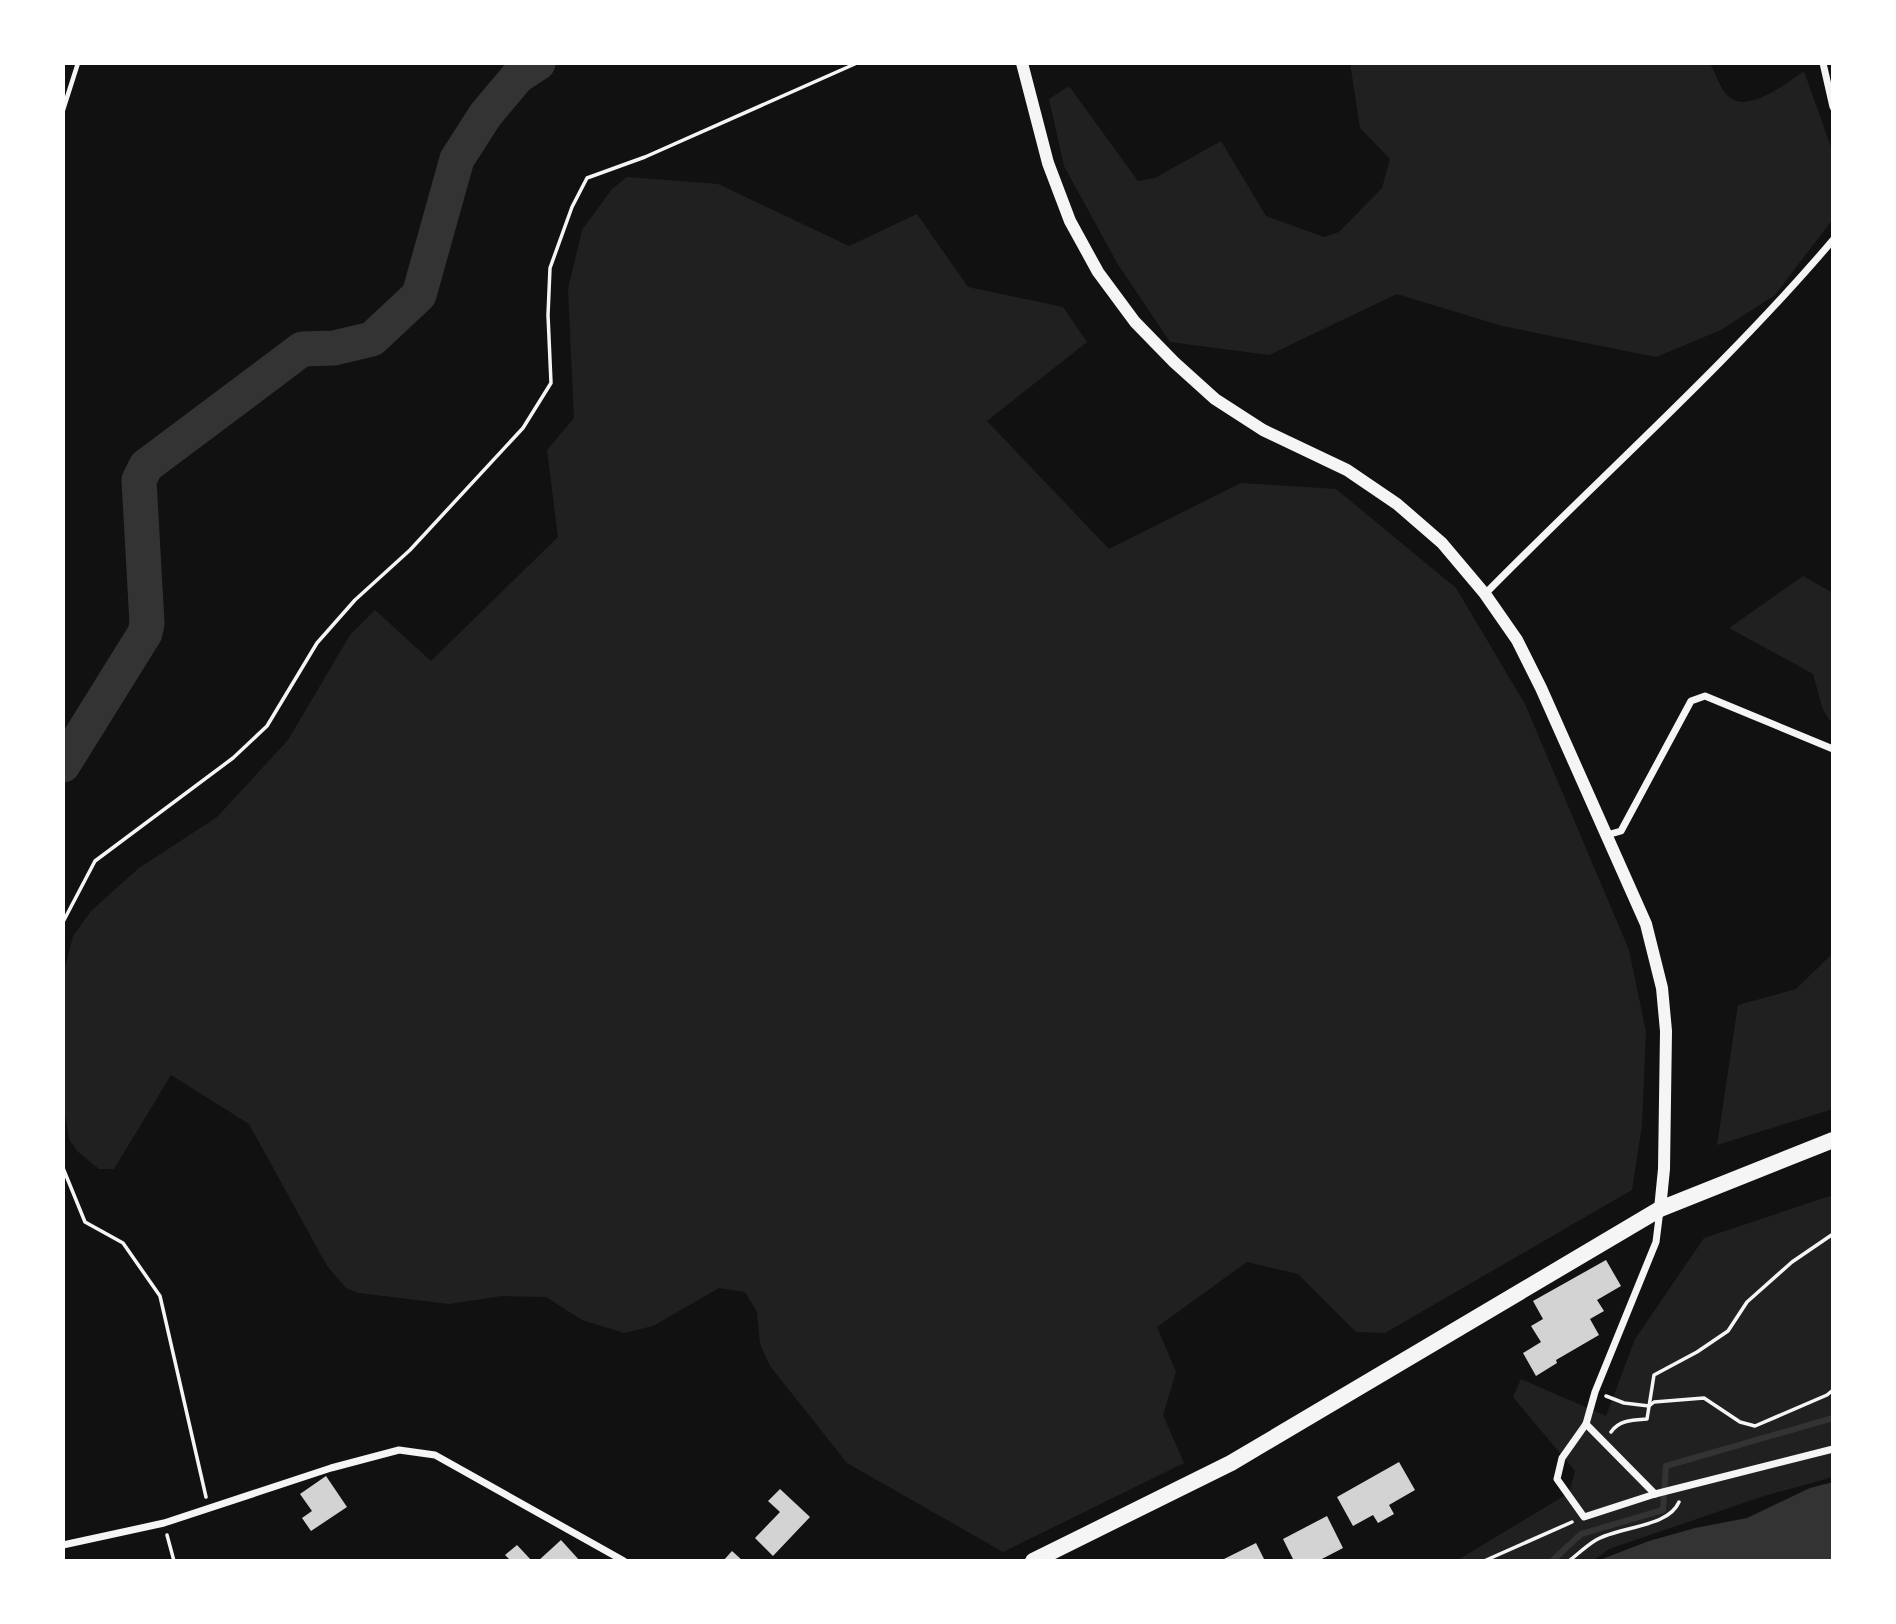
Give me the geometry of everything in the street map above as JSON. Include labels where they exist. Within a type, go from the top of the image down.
[{"type":"highway","points":[[1033,1561],[1231,1463],[1660,1209],[1833,1140]]},
{"type":"street","points":[[1022,63],[1048,163],[1070,221],[1098,272],[1135,322],[1215,399],[1264,429],[1348,470],[1397,504],[1442,543],[1485,594],[1517,639],[1646,924],[1662,988],[1666,1031],[1664,1169],[1656,1242],[1595,1392],[1586,1424],[1562,1458],[1557,1479],[1584,1517],[1684,1486],[1833,1449]]},
{"type":"street","points":[[1823,63],[1833,107]]},
{"type":"street","points":[[1485,594],[1574,503],[1698,385],[1833,240]]},
{"type":"street","points":[[1607,835],[1621,831],[1691,701],[1705,696],[1833,749]]},
{"type":"street","points":[[1586,1424],[1655,1494]]},
{"type":"street","points":[[63,1545],[164,1523],[331,1468],[399,1450],[435,1455],[624,1561]]},
{"type":"lane","points":[[63,110],[78,63]]},
{"type":"path","points":[[63,922],[95,861],[233,758],[267,726],[317,643],[355,600],[410,550],[523,428],[551,383],[548,315],[550,268],[572,207],[587,178],[645,157],[858,63]]},
{"type":"path","points":[[63,1168],[85,1222],[123,1243],[160,1296],[209,1508]]},
{"type":"path","points":[[1606,1443],[1613,1428],[1627,1420],[1647,1419],[1654,1375],[1697,1352],[1728,1331],[1746,1303],[1791,1262],[1833,1234]]},
{"type":"path","points":[[1595,1392],[1624,1402],[1649,1406],[1654,1402],[1704,1398],[1740,1422],[1755,1426],[1828,1395],[1833,1390]]},
{"type":"path","points":[[1569,1561],[1596,1540],[1629,1527],[1662,1520],[1677,1507],[1684,1486]]},
{"type":"path","points":[[1484,1561],[1584,1517]]},
{"type":"path","points":[[164,1523],[174,1561]]},
{"type":"shaded area","points":[[1350,63],[1710,63],[1726,94],[1737,101],[1747,102],[1779,89],[1804,71],[1832,150],[1833,219],[1775,295],[1721,330],[1656,357],[1502,326],[1397,294],[1269,355],[1170,342],[1117,263],[1064,166],[1049,99],[1069,86],[1138,181],[1155,178],[1221,141],[1266,216],[1324,237],[1339,232],[1382,188],[1390,159],[1360,128]]},
{"type":"shaded area","points":[[627,177],[718,184],[849,246],[917,214],[968,287],[1063,307],[1087,342],[987,421],[1109,549],[1241,483],[1336,489],[1456,588],[1525,704],[1629,950],[1646,1032],[1642,1125],[1632,1190],[1385,1333],[1356,1332],[1298,1274],[1247,1262],[1157,1327],[1176,1372],[1163,1415],[1184,1463],[1003,1552],[847,1463],[770,1366],[760,1344],[757,1312],[745,1292],[719,1288],[653,1326],[624,1333],[582,1320],[546,1297],[502,1296],[449,1304],[359,1293],[346,1288],[327,1266],[249,1124],[171,1075],[114,1169],[99,1169],[77,1151],[69,1139],[63,1101],[63,976],[73,936],[91,911],[139,868],[217,817],[288,740],[350,635],[375,610],[431,661],[558,537],[547,450],[574,418],[568,289],[582,230],[612,189]]},
{"type":"shaded area","points":[[1803,576],[1833,593],[1833,725],[1823,710],[1813,674],[1729,628]]},
{"type":"shaded area","points":[[1833,953],[1833,1109],[1717,1145],[1738,1005],[1796,989]]},
{"type":"shaded area","points":[[1833,1195],[1833,1477],[1764,1496],[1609,1549],[1593,1561],[1456,1561],[1569,1493],[1575,1471],[1513,1397],[1521,1379],[1606,1416],[1635,1339],[1704,1238]]},
{"type":"shaded area","points":[[1833,1482],[1833,1561],[1597,1561],[1649,1541],[1695,1528],[1747,1518],[1810,1488]]},
{"type":"building","points":[[1606,1260],[1621,1286],[1597,1300],[1604,1311],[1590,1319],[1599,1335],[1556,1360],[1557,1363],[1536,1376],[1523,1353],[1541,1342],[1531,1326],[1543,1319],[1533,1301]]},
{"type":"building","points":[[1399,1462],[1415,1490],[1389,1505],[1394,1514],[1378,1523],[1373,1515],[1353,1526],[1337,1497]]},
{"type":"building","points":[[326,1476],[347,1507],[311,1531],[302,1518],[312,1511],[300,1494]]},
{"type":"building","points":[[780,1489],[810,1517],[773,1556],[755,1538],[780,1512],[768,1501]]},
{"type":"building","points":[[1327,1516],[1343,1548],[1318,1561],[1294,1561],[1283,1539]]},
{"type":"building","points":[[561,1540],[580,1561],[538,1561]]},
{"type":"building","points":[[1256,1543],[1265,1561],[1220,1561]]},
{"type":"building","points":[[517,1545],[532,1561],[511,1561],[505,1555]]},
{"type":"building","points":[[732,1551],[743,1561],[723,1561]]},
{"type":"waterway","points":[[63,765],[145,633],[147,623],[139,480],[146,466],[302,349],[334,348],[372,339],[419,295],[457,159],[486,114],[518,76],[538,63]]},
{"type":"waterway","points":[[1552,1561],[1581,1534],[1663,1510],[1666,1466],[1833,1418]]}]
